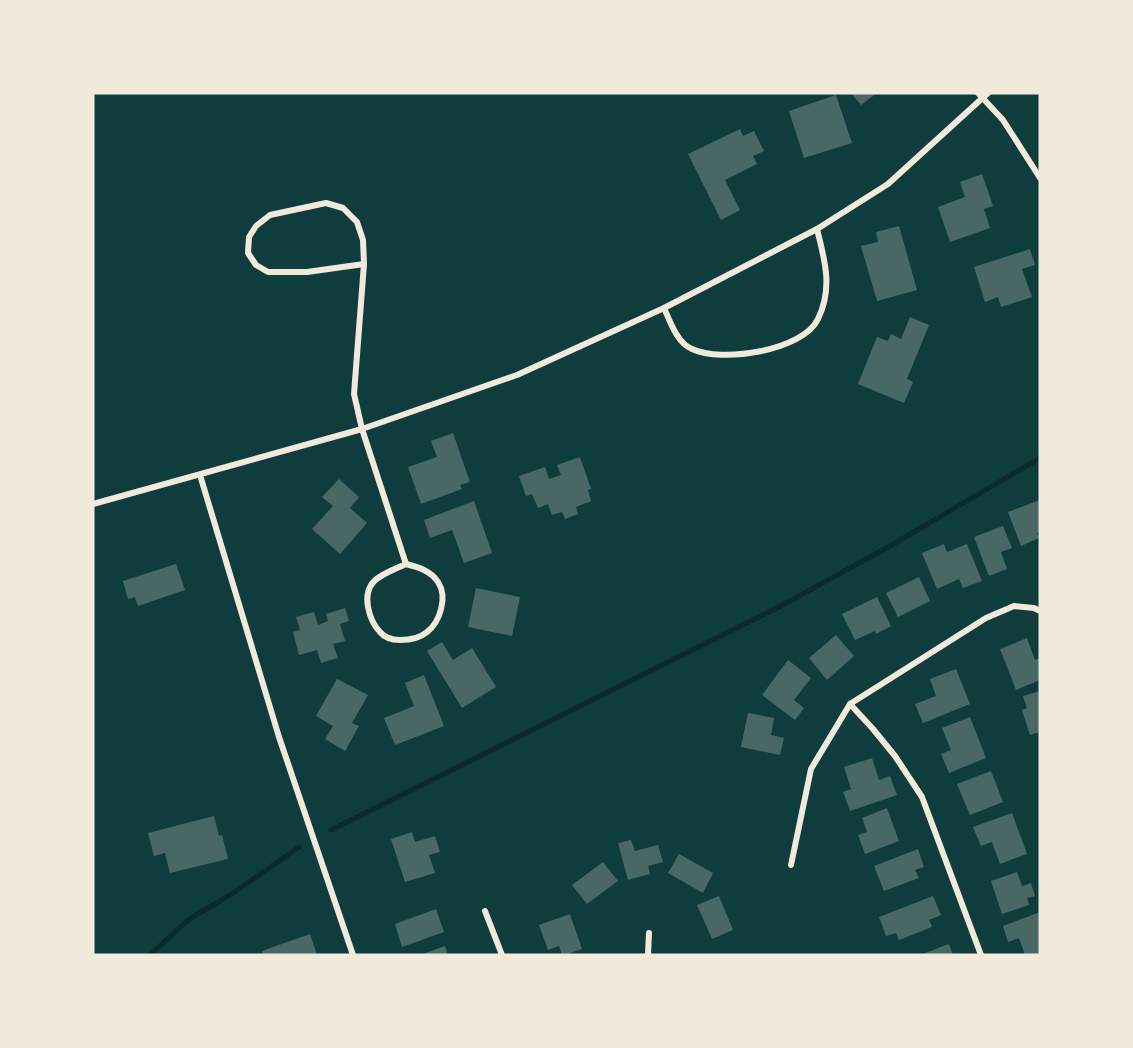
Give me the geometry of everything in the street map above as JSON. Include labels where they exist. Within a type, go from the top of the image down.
[{"type":"street","points":[[93,504],[362,429],[517,375],[664,308],[817,229],[888,184],[980,96],[988,93]]},
{"type":"street","points":[[980,96],[1004,120],[1040,178]]},
{"type":"street","points":[[364,264],[307,272],[268,272],[256,265],[248,253],[249,237],[256,226],[270,215],[326,203],[343,207],[357,222],[363,240],[364,264],[354,394],[362,429],[406,564]]},
{"type":"street","points":[[664,308],[675,333],[690,349],[709,354],[734,355],[788,344],[808,333],[818,320],[827,288],[826,265],[817,229]]},
{"type":"street","points":[[200,475],[279,737],[353,955]]},
{"type":"street","points":[[406,564],[428,572],[438,582],[442,596],[441,608],[438,620],[426,633],[408,640],[393,640],[382,635],[373,624],[366,597],[374,580],[406,564]]},
{"type":"street","points":[[791,865],[811,769],[850,704],[986,618],[1014,606],[1034,608],[1040,611]]},
{"type":"street","points":[[850,704],[895,756],[922,797],[981,955]]},
{"type":"street","points":[[485,911],[502,955]]},
{"type":"street","points":[[648,955],[649,933]]},
{"type":"building","points":[[851,93],[877,93],[861,105]]},
{"type":"building","points":[[836,95],[852,143],[804,158],[789,111]]},
{"type":"building","points":[[740,129],[743,136],[754,131],[764,151],[753,156],[757,164],[725,180],[740,210],[721,220],[688,154]]},
{"type":"building","points":[[982,174],[993,206],[984,209],[990,228],[950,242],[938,207],[965,197],[960,182]]},
{"type":"building","points":[[899,226],[917,290],[877,301],[861,246],[878,242],[876,232]]},
{"type":"building","points":[[1030,249],[1035,265],[1022,269],[1032,297],[1001,307],[998,297],[985,302],[974,267]]},
{"type":"building","points":[[910,317],[929,325],[907,379],[913,382],[904,403],[858,384],[877,337],[888,341],[891,334],[901,339]]},
{"type":"building","points":[[453,433],[470,482],[460,485],[462,489],[421,504],[408,467],[437,457],[431,441]]},
{"type":"building","points":[[580,457],[591,489],[588,490],[591,501],[576,507],[578,514],[565,519],[562,512],[552,515],[548,504],[538,508],[532,494],[526,496],[519,476],[545,467],[549,479],[561,475],[557,465]]},
{"type":"building","points":[[339,479],[359,497],[350,508],[367,523],[340,554],[312,529],[333,506],[322,497]]},
{"type":"building","points":[[1040,500],[1040,532],[1037,533],[1039,538],[1021,546],[1008,512]]},
{"type":"building","points":[[474,501],[492,553],[464,563],[452,530],[430,538],[424,520]]},
{"type":"building","points":[[1003,526],[1012,548],[1001,552],[1007,569],[989,576],[974,537]]},
{"type":"building","points":[[944,544],[947,552],[967,544],[982,581],[963,588],[959,579],[937,589],[922,553]]},
{"type":"building","points":[[176,564],[185,590],[138,606],[135,597],[128,599],[123,581]]},
{"type":"building","points":[[919,577],[930,601],[898,617],[886,593]]},
{"type":"building","points":[[476,588],[520,597],[512,636],[468,627]]},
{"type":"building","points":[[877,597],[891,626],[876,634],[875,631],[855,640],[842,614]]},
{"type":"building","points":[[345,608],[349,621],[340,624],[345,641],[333,644],[338,658],[321,663],[317,650],[299,655],[293,632],[300,630],[296,617],[314,612],[318,625],[328,621],[326,614]]},
{"type":"building","points":[[836,635],[854,656],[827,680],[809,658]]},
{"type":"building","points":[[1027,638],[1035,660],[1040,658],[1040,680],[1016,690],[1000,649]]},
{"type":"building","points":[[442,642],[453,660],[472,648],[496,687],[462,708],[427,651]]},
{"type":"building","points":[[788,660],[811,678],[794,700],[804,708],[795,720],[762,695]]},
{"type":"building","points":[[956,669],[970,704],[923,723],[915,704],[936,696],[930,679]]},
{"type":"building","points":[[424,675],[444,726],[395,745],[384,718],[414,706],[405,683]]},
{"type":"building","points":[[337,679],[368,695],[352,723],[359,726],[345,751],[325,739],[333,726],[316,716]]},
{"type":"building","points":[[1040,691],[1040,732],[1030,735],[1022,710],[1027,708],[1023,696]]},
{"type":"building","points":[[748,713],[774,718],[771,735],[784,738],[780,755],[741,747]]},
{"type":"building","points":[[970,717],[986,758],[949,773],[941,754],[951,750],[942,728]]},
{"type":"building","points":[[872,758],[879,780],[890,776],[897,795],[850,811],[843,792],[851,789],[844,767]]},
{"type":"building","points":[[991,771],[1003,802],[970,815],[957,784]]},
{"type":"building","points":[[887,808],[899,841],[865,854],[858,835],[867,832],[862,818]]},
{"type":"building","points":[[1012,813],[1027,854],[1000,864],[992,842],[981,846],[973,827]]},
{"type":"building","points":[[214,816],[228,859],[170,873],[165,853],[154,856],[148,833]]},
{"type":"building","points":[[412,832],[415,842],[435,836],[440,852],[429,855],[435,873],[405,882],[391,839]]},
{"type":"building","points":[[631,840],[635,851],[658,845],[663,862],[648,866],[650,874],[628,880],[618,843]]},
{"type":"building","points":[[918,849],[924,867],[915,870],[919,878],[884,891],[874,866]]},
{"type":"building","points":[[679,854],[713,873],[703,893],[668,873]]},
{"type":"building","points":[[603,862],[618,881],[587,904],[572,885]]},
{"type":"building","points":[[1017,872],[1022,886],[1031,883],[1035,896],[1027,898],[1029,905],[1002,914],[991,881]]},
{"type":"building","points":[[719,896],[733,930],[712,939],[697,905]]},
{"type":"building","points":[[933,896],[941,915],[929,920],[932,927],[899,940],[896,933],[886,936],[879,917]]},
{"type":"building","points":[[436,909],[444,932],[402,947],[395,924]]},
{"type":"building","points":[[1040,912],[1040,955],[1025,955],[1019,938],[1008,942],[1003,926]]},
{"type":"building","points":[[570,914],[582,949],[564,955],[559,946],[548,950],[539,925]]},
{"type":"building","points":[[310,934],[317,955],[263,955],[262,951]]},
{"type":"building","points":[[949,944],[953,955],[920,955]]},
{"type":"building","points":[[445,946],[448,955],[420,955]]},
{"type":"waterway","points":[[331,830],[779,607],[890,546],[1040,458]]},
{"type":"waterway","points":[[150,955],[188,920],[233,893],[299,847]]}]
